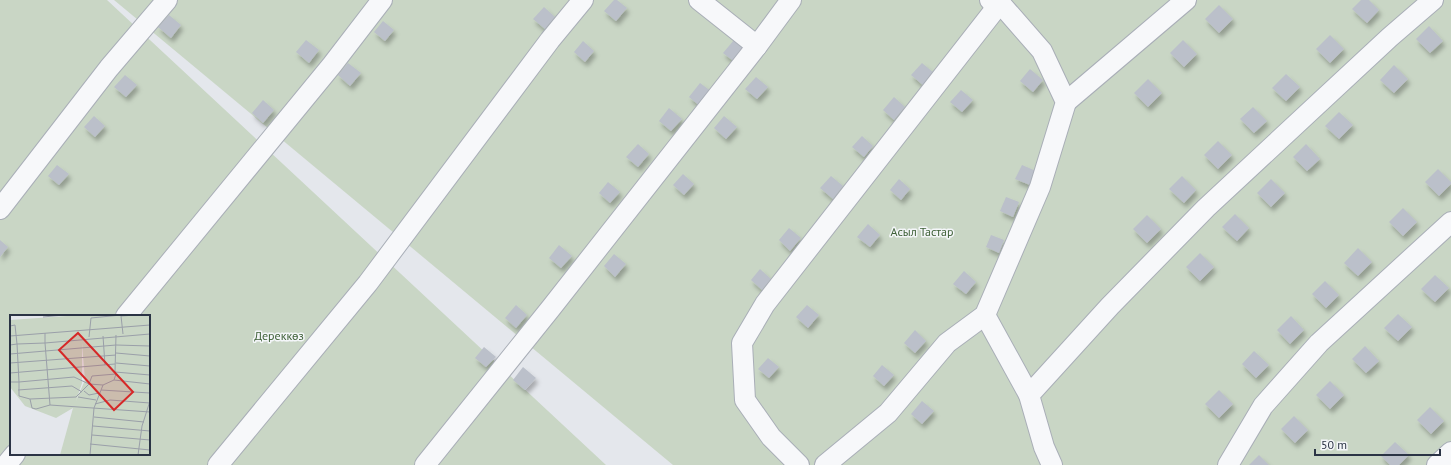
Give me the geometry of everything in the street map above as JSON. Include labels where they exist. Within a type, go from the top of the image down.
[{"type":"street","points":[[0,209],[109,68],[167,0]]},
{"type":"street","points":[[127,315],[332,65],[382,0]]},
{"type":"street","points":[[218,465],[368,283],[550,40],[583,0]]},
{"type":"street","points":[[699,0],[757,46]]},
{"type":"street","points":[[425,465],[551,308],[757,46],[790,0]]},
{"type":"street","points":[[825,465],[888,413],[947,343],[985,315],[1040,187],[1066,102],[1186,0]]},
{"type":"street","points":[[1029,395],[1110,306],[1206,208],[1390,37],[1433,0]]},
{"type":"street","points":[[799,465],[771,437],[745,400],[742,343],[765,304],[995,2],[1042,52],[1066,102]]},
{"type":"street","points":[[1228,465],[1263,406],[1319,343],[1451,222]]},
{"type":"street","points":[[985,315],[1029,395],[1045,459]]},
{"type":"street","points":[[1437,465],[1451,452]]},
{"type":"street","points":[[6,465],[14,455]]},
{"type":"green space","name":"Дереккөз","points":[[0,0],[107,0],[606,465],[0,465]]},
{"type":"green space","name":"Асыл Тастар","points":[[114,0],[1451,0],[1451,465],[673,465]]},
{"type":"building","points":[[614,0],[617,0],[627,8],[616,21],[604,11]]},
{"type":"building","points":[[1361,0],[1369,0],[1379,10],[1367,23],[1352,9]]},
{"type":"building","points":[[1219,5],[1233,19],[1219,33],[1205,19]]},
{"type":"building","points":[[544,7],[555,17],[545,29],[533,19]]},
{"type":"building","points":[[169,15],[181,25],[171,38],[158,27]]},
{"type":"building","points":[[383,21],[394,30],[385,41],[374,32]]},
{"type":"building","points":[[1429,26],[1443,41],[1430,53],[1416,39]]},
{"type":"building","points":[[1330,35],[1344,49],[1330,63],[1316,49]]},
{"type":"building","points":[[306,40],[319,50],[309,63],[296,52]]},
{"type":"building","points":[[734,40],[746,51],[736,63],[723,53]]},
{"type":"building","points":[[1183,40],[1197,54],[1184,67],[1170,53]]},
{"type":"building","points":[[583,41],[594,51],[585,62],[574,52]]},
{"type":"building","points":[[348,63],[361,73],[350,86],[338,75]]},
{"type":"building","points":[[922,63],[934,73],[924,86],[911,75]]},
{"type":"building","points":[[1394,65],[1408,79],[1394,93],[1380,80]]},
{"type":"building","points":[[1030,69],[1043,80],[1033,92],[1020,81]]},
{"type":"building","points":[[1286,74],[1300,87],[1286,101],[1272,88]]},
{"type":"building","points":[[125,75],[137,85],[126,97],[114,87]]},
{"type":"building","points":[[756,77],[768,87],[757,99],[745,89]]},
{"type":"building","points":[[1148,79],[1162,93],[1148,107],[1134,93]]},
{"type":"building","points":[[700,83],[712,92],[701,107],[689,97]]},
{"type":"building","points":[[961,90],[973,100],[962,112],[950,102]]},
{"type":"building","points":[[894,97],[905,107],[894,120],[883,110]]},
{"type":"building","points":[[263,100],[274,110],[263,123],[252,113]]},
{"type":"building","points":[[1253,107],[1267,121],[1254,133],[1240,119]]},
{"type":"building","points":[[669,108],[682,119],[671,131],[659,121]]},
{"type":"building","points":[[1339,112],[1353,125],[1339,139],[1325,126]]},
{"type":"building","points":[[94,116],[105,126],[95,137],[84,127]]},
{"type":"building","points":[[724,116],[737,127],[726,139],[714,128]]},
{"type":"building","points":[[862,136],[873,146],[864,157],[852,147]]},
{"type":"building","points":[[1218,141],[1232,155],[1218,169],[1204,155]]},
{"type":"building","points":[[638,144],[649,154],[638,167],[626,157]]},
{"type":"building","points":[[1306,144],[1320,159],[1307,171],[1293,157]]},
{"type":"building","points":[[57,165],[69,174],[59,185],[48,176]]},
{"type":"building","points":[[1022,165],[1036,171],[1030,185],[1015,179]]},
{"type":"building","points":[[1438,169],[1451,182],[1451,184],[1439,196],[1425,182]]},
{"type":"building","points":[[683,174],[694,184],[684,195],[673,185]]},
{"type":"building","points":[[831,176],[843,186],[833,199],[820,188]]},
{"type":"building","points":[[1182,176],[1196,190],[1184,203],[1169,189]]},
{"type":"building","points":[[899,179],[910,189],[901,200],[890,190]]},
{"type":"building","points":[[1271,179],[1285,193],[1271,207],[1257,193]]},
{"type":"building","points":[[608,182],[620,192],[610,203],[599,193]]},
{"type":"building","points":[[1006,197],[1019,202],[1013,217],[1000,211]]},
{"type":"building","points":[[1403,208],[1417,222],[1403,236],[1389,222]]},
{"type":"building","points":[[1235,214],[1249,228],[1237,241],[1222,227]]},
{"type":"building","points":[[1147,215],[1161,229],[1147,243],[1133,229]]},
{"type":"building","points":[[868,224],[880,235],[870,247],[857,237]]},
{"type":"building","points":[[789,228],[801,238],[790,251],[779,240]]},
{"type":"building","points":[[991,235],[1004,240],[999,253],[986,247]]},
{"type":"building","points":[[0,240],[8,247],[0,257]]},
{"type":"building","points":[[559,245],[572,256],[561,268],[549,258]]},
{"type":"building","points":[[1358,248],[1372,262],[1358,276],[1344,263]]},
{"type":"building","points":[[1200,253],[1214,267],[1200,281],[1186,267]]},
{"type":"building","points":[[614,254],[626,264],[615,277],[604,266]]},
{"type":"building","points":[[760,269],[771,279],[762,290],[751,280]]},
{"type":"building","points":[[964,271],[976,282],[966,294],[953,284]]},
{"type":"building","points":[[1435,275],[1449,288],[1435,302],[1421,289]]},
{"type":"building","points":[[1325,281],[1339,295],[1326,308],[1312,294]]},
{"type":"building","points":[[516,305],[527,315],[516,328],[505,318]]},
{"type":"building","points":[[807,305],[819,315],[808,328],[796,317]]},
{"type":"building","points":[[1398,314],[1412,327],[1398,341],[1384,328]]},
{"type":"building","points":[[1291,316],[1304,330],[1290,344],[1277,330]]},
{"type":"building","points":[[915,330],[926,341],[915,353],[904,343]]},
{"type":"building","points":[[1365,346],[1379,361],[1366,373],[1352,359]]},
{"type":"building","points":[[484,347],[496,357],[486,367],[475,358]]},
{"type":"building","points":[[1254,351],[1269,365],[1256,378],[1242,364]]},
{"type":"building","points":[[768,358],[779,367],[769,378],[758,369]]},
{"type":"building","points":[[882,365],[894,375],[884,386],[873,376]]},
{"type":"building","points":[[523,367],[536,378],[525,390],[513,380]]},
{"type":"building","points":[[1330,381],[1344,395],[1330,409],[1316,395]]},
{"type":"building","points":[[1219,390],[1233,404],[1219,418],[1205,404]]},
{"type":"building","points":[[922,401],[934,411],[922,424],[911,414]]},
{"type":"building","points":[[1430,407],[1444,421],[1431,434],[1417,420]]},
{"type":"building","points":[[1294,416],[1308,430],[1295,443],[1281,429]]},
{"type":"building","points":[[1395,442],[1409,455],[1399,465],[1390,465],[1381,456]]},
{"type":"building","points":[[1259,455],[1269,465],[1249,465]]}]
